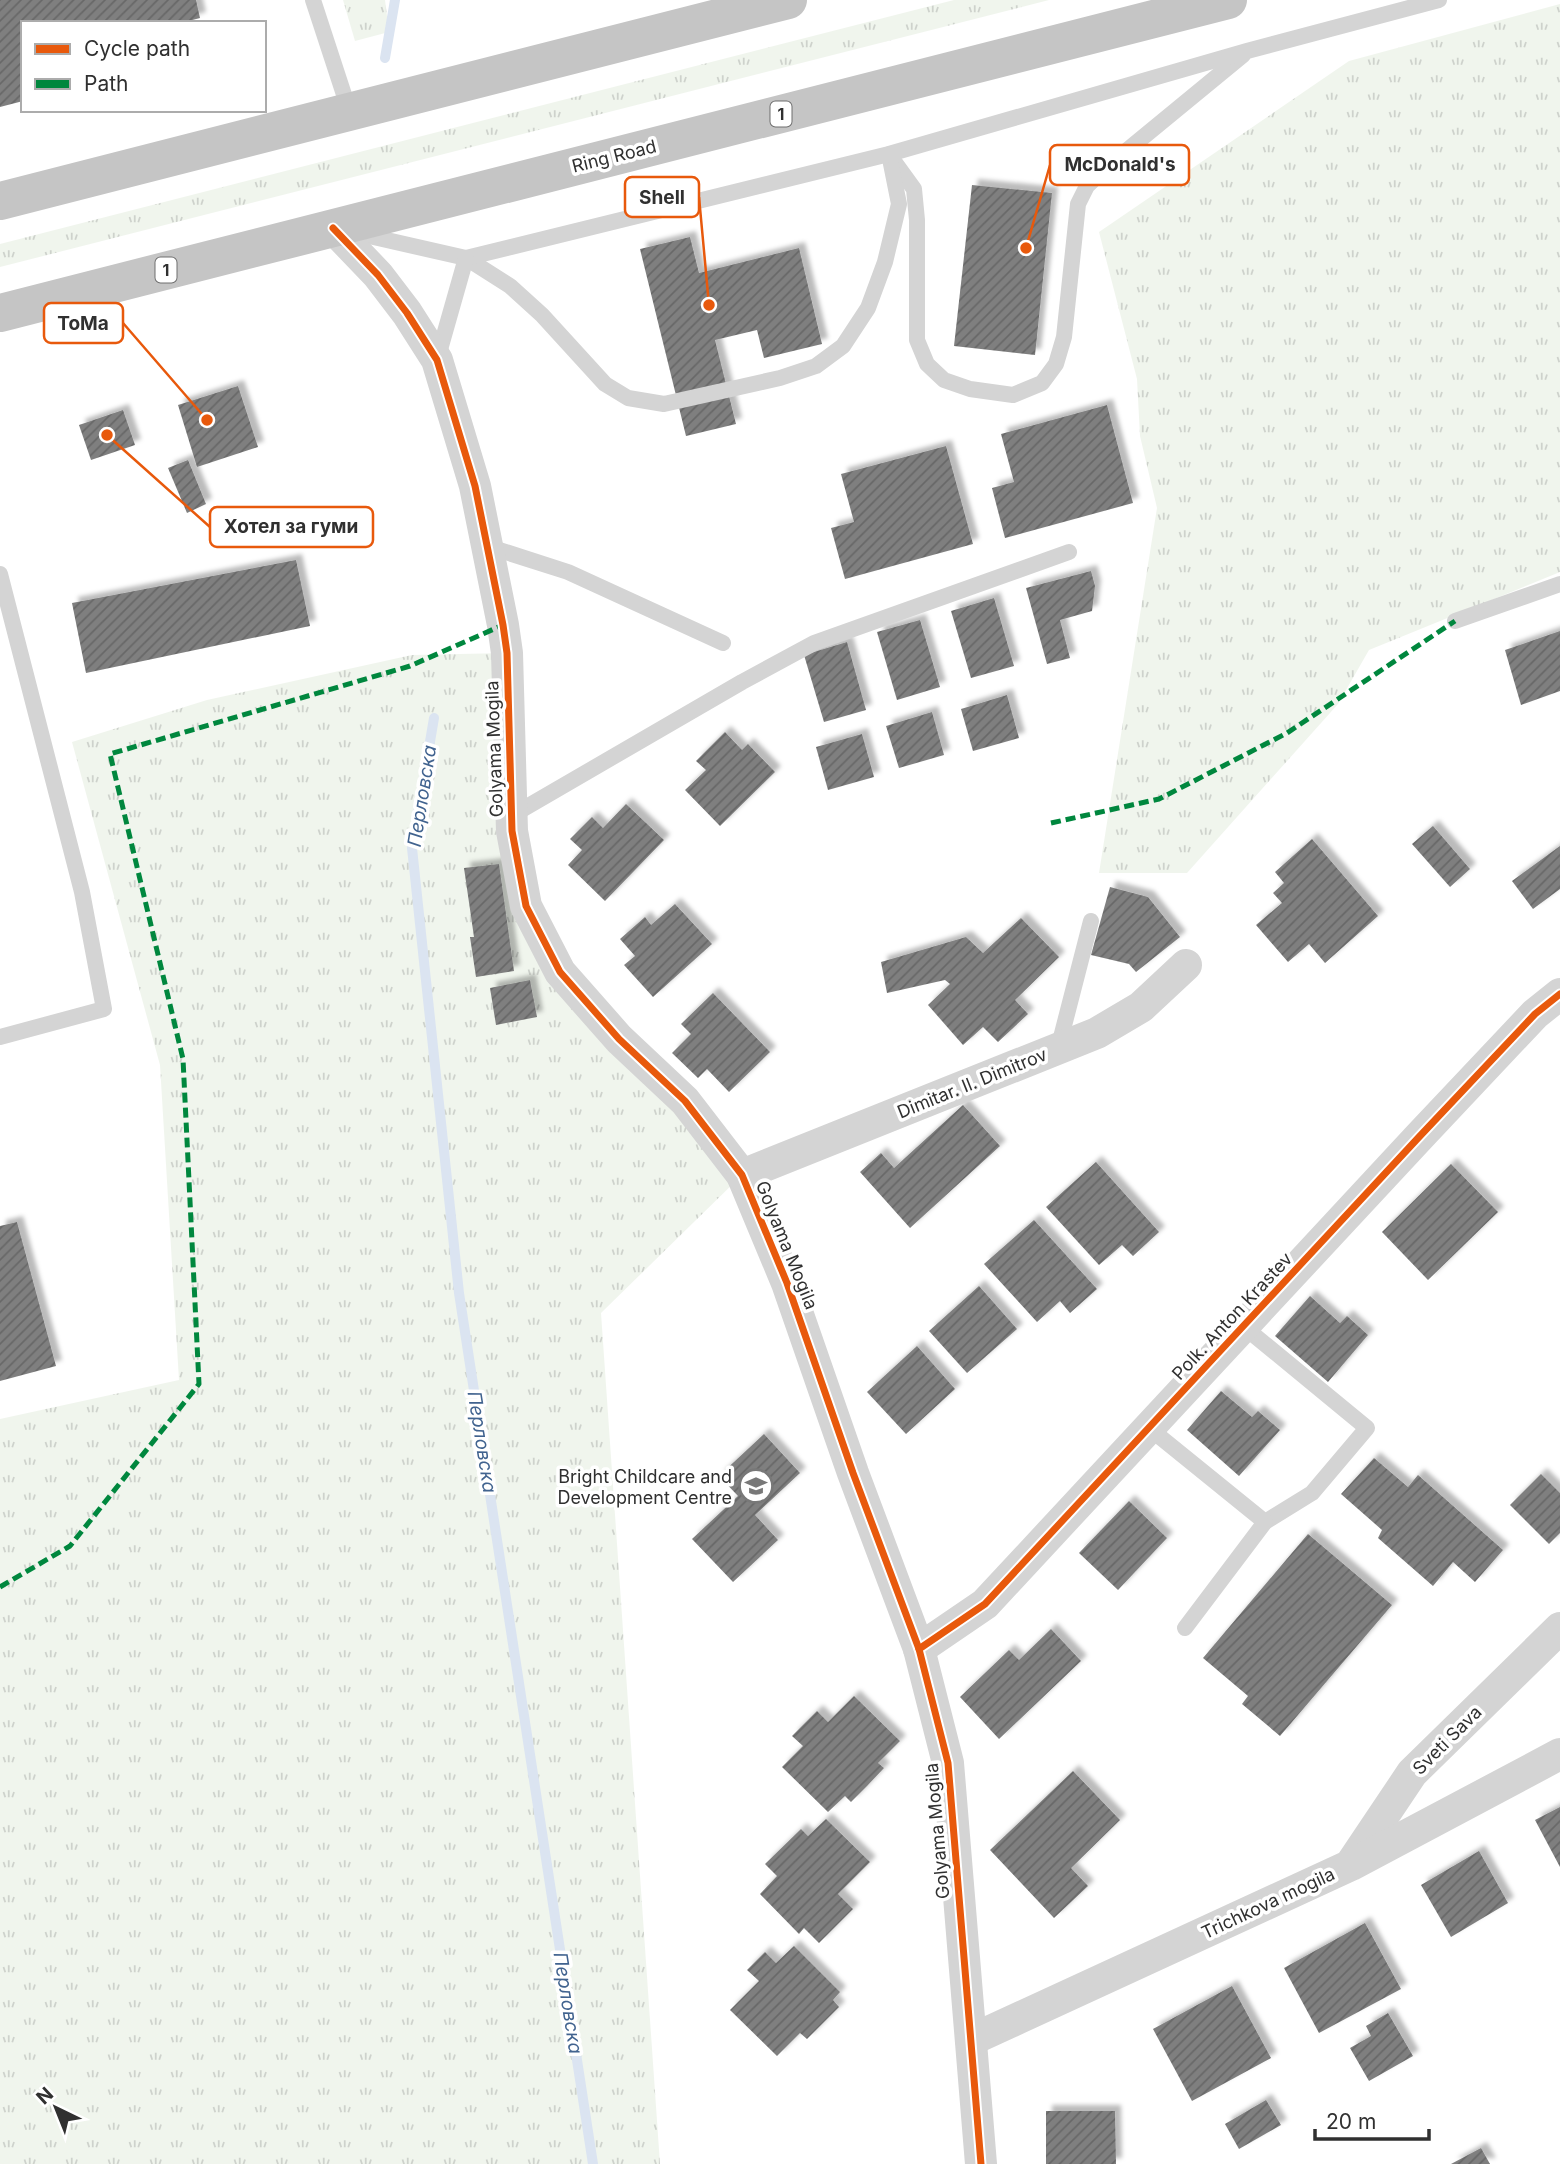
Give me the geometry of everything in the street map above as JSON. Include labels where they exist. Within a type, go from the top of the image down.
[{"type":"highway","name":"Ring Road","points":[[0,313],[1228,0]]},
{"type":"highway","points":[[0,201],[350,113],[764,3]]},
{"type":"street","name":"Golyama Mogila","points":[[333,228],[378,275],[407,313],[437,360],[475,486],[507,653],[512,831],[527,906],[560,972],[619,1039],[685,1101],[742,1175],[787,1283],[919,1649],[948,1763],[981,2164]]},
{"type":"street","name":"Dimitar. Il. Dimitrov","points":[[742,1175],[1097,1033],[1141,1007],[1185,965]]},
{"type":"street","name":"Polk. Anton Krastev","points":[[919,1649],[985,1604],[1535,1014],[1560,995]]},
{"type":"street","name":"Sveti Sava","points":[[1350,1865],[1412,1773],[1560,1628]]},
{"type":"street","name":"Trichkova mogila","points":[[971,2040],[1350,1865],[1560,1754]]},
{"type":"lane","points":[[313,0],[350,113]]},
{"type":"lane","points":[[466,258],[889,154],[1247,51],[1438,0]]},
{"type":"lane","points":[[889,154],[914,189],[917,220],[917,340],[927,364],[944,380],[970,389],[1013,395],[1042,383],[1056,364],[1064,337],[1078,204],[1087,187],[1108,166],[1247,51]]},
{"type":"lane","points":[[333,228],[466,258],[510,286],[542,315],[605,384],[628,398],[664,404],[743,387],[816,366],[843,346],[868,308],[885,262],[899,204],[889,154]]},
{"type":"lane","points":[[437,360],[466,258]]},
{"type":"lane","points":[[487,547],[568,572],[723,643]]},
{"type":"lane","points":[[511,816],[814,643],[1069,552]]},
{"type":"lane","points":[[0,574],[82,892],[104,1009],[0,1037]]},
{"type":"lane","points":[[1455,621],[1560,584]]},
{"type":"lane","points":[[1058,1049],[1091,921]]},
{"type":"lane","points":[[1185,1628],[1265,1522],[1312,1493],[1367,1428],[1243,1326]]},
{"type":"lane","points":[[1149,1428],[1265,1522]]},
{"type":"green space","points":[[343,0],[385,0],[389,32],[355,41]]},
{"type":"green space","points":[[954,0],[1049,0],[0,267],[0,244]]},
{"type":"green space","points":[[1560,4],[1560,572],[1369,650],[1338,704],[1187,873],[1099,873],[1157,508],[1140,436],[1137,379],[1099,232],[1349,61]]},
{"type":"green space","points":[[507,653],[527,906],[742,1175],[601,1313],[660,2164],[0,2164],[0,1419],[179,1380],[160,1065],[72,742],[207,700],[412,655]]},
{"type":"building","points":[[0,0],[196,0],[200,18],[189,21],[21,21],[21,102],[0,107]]},
{"type":"building","points":[[972,185],[1052,193],[1035,355],[954,346]]},
{"type":"building","points":[[690,237],[699,273],[799,248],[822,344],[764,358],[757,330],[715,340],[736,424],[686,436],[640,249]]},
{"type":"building","points":[[238,386],[258,447],[197,467],[178,405]]},
{"type":"building","points":[[1107,405],[1133,503],[1005,538],[992,488],[1014,482],[1001,434]]},
{"type":"building","points":[[123,410],[135,445],[91,460],[79,425]]},
{"type":"building","points":[[946,446],[973,544],[845,579],[831,528],[854,522],[841,474]]},
{"type":"building","points":[[188,460],[206,504],[187,513],[168,468]]},
{"type":"building","points":[[296,560],[310,626],[86,673],[72,603]]},
{"type":"building","points":[[1091,571],[1095,586],[1092,611],[1060,620],[1070,658],[1047,664],[1026,588]]},
{"type":"building","points":[[994,598],[1014,666],[971,678],[951,611]]},
{"type":"building","points":[[920,620],[940,687],[897,700],[877,632]]},
{"type":"building","points":[[1560,631],[1560,691],[1521,705],[1505,650]]},
{"type":"building","points":[[847,642],[866,710],[824,722],[804,655]]},
{"type":"building","points":[[1007,695],[1019,738],[973,751],[961,709]]},
{"type":"building","points":[[932,712],[944,755],[899,768],[886,726]]},
{"type":"building","points":[[725,732],[742,750],[748,744],[775,772],[720,826],[685,790],[706,770],[696,761]]},
{"type":"building","points":[[862,734],[874,777],[828,790],[816,747]]},
{"type":"building","points":[[626,804],[664,840],[605,901],[568,865],[582,850],[570,839],[592,817],[603,828]]},
{"type":"building","points":[[1433,826],[1470,869],[1450,887],[1412,844]]},
{"type":"building","points":[[1312,839],[1378,916],[1325,963],[1309,944],[1288,962],[1256,925],[1282,903],[1273,893],[1284,883],[1275,872]]},
{"type":"building","points":[[1560,846],[1560,889],[1533,909],[1512,881]]},
{"type":"building","points":[[499,864],[514,971],[476,977],[470,937],[474,937],[464,868]]},
{"type":"building","points":[[1110,887],[1148,897],[1180,937],[1136,972],[1129,964],[1091,955]]},
{"type":"building","points":[[675,904],[712,944],[653,997],[624,965],[635,956],[620,939],[645,917],[651,925]]},
{"type":"building","points":[[1021,918],[1059,957],[1015,1000],[1028,1014],[998,1042],[983,1027],[963,1045],[928,1005],[950,984],[945,980],[887,993],[881,962],[966,937],[983,953]]},
{"type":"building","points":[[530,980],[537,1017],[496,1025],[490,988]]},
{"type":"building","points":[[713,993],[770,1052],[729,1092],[707,1069],[698,1078],[672,1053],[691,1034],[681,1024]]},
{"type":"building","points":[[963,1105],[1000,1146],[910,1228],[860,1172],[881,1153],[894,1168]]},
{"type":"building","points":[[1096,1162],[1159,1232],[1133,1256],[1122,1245],[1099,1265],[1046,1207]]},
{"type":"building","points":[[1451,1164],[1498,1212],[1428,1280],[1382,1232]]},
{"type":"building","points":[[1034,1220],[1097,1289],[1070,1313],[1060,1301],[1037,1322],[984,1264]]},
{"type":"building","points":[[17,1222],[56,1366],[0,1381],[0,1226]]},
{"type":"building","points":[[979,1286],[1017,1329],[967,1373],[929,1331]]},
{"type":"building","points":[[1310,1296],[1340,1323],[1347,1316],[1368,1335],[1328,1382],[1275,1336]]},
{"type":"building","points":[[917,1346],[955,1389],[906,1434],[867,1392]]},
{"type":"building","points":[[1221,1391],[1252,1417],[1258,1411],[1280,1430],[1239,1476],[1187,1430]]},
{"type":"building","points":[[764,1434],[800,1473],[755,1515],[778,1540],[733,1582],[692,1539],[738,1496],[719,1476]]},
{"type":"building","points":[[1374,1458],[1408,1487],[1418,1475],[1503,1550],[1475,1582],[1453,1562],[1433,1586],[1378,1538],[1382,1530],[1341,1494]]},
{"type":"building","points":[[1541,1474],[1560,1493],[1560,1533],[1549,1544],[1510,1505]]},
{"type":"building","points":[[1129,1501],[1167,1538],[1118,1590],[1079,1553]]},
{"type":"building","points":[[1308,1534],[1392,1605],[1280,1736],[1242,1704],[1248,1696],[1203,1658]]},
{"type":"building","points":[[1051,1629],[1081,1661],[999,1739],[960,1697],[1009,1650],[1019,1660]]},
{"type":"building","points":[[854,1696],[900,1741],[878,1763],[884,1768],[851,1802],[845,1796],[828,1812],[782,1767],[803,1746],[792,1736],[817,1711],[828,1722]]},
{"type":"building","points":[[1073,1771],[1120,1820],[1071,1868],[1088,1886],[1054,1918],[990,1850]]},
{"type":"building","points":[[1560,1807],[1560,1867],[1535,1820]]},
{"type":"building","points":[[826,1819],[870,1862],[838,1894],[853,1909],[819,1943],[804,1928],[799,1934],[760,1894],[777,1876],[765,1864],[801,1829],[808,1836]]},
{"type":"building","points":[[1479,1851],[1508,1903],[1451,1937],[1421,1885]]},
{"type":"building","points":[[1365,1923],[1401,1989],[1319,2033],[1284,1968]]},
{"type":"building","points":[[794,1946],[840,1992],[833,2000],[839,2007],[807,2039],[800,2033],[777,2056],[730,2010],[759,1981],[747,1970],[765,1952],[776,1963]]},
{"type":"building","points":[[1232,1986],[1271,2058],[1192,2101],[1153,2029]]},
{"type":"building","points":[[1388,2013],[1413,2056],[1369,2081],[1350,2048],[1371,2036],[1366,2026]]},
{"type":"building","points":[[1266,2100],[1281,2125],[1239,2149],[1225,2124]]},
{"type":"building","points":[[1046,2111],[1115,2111],[1116,2164],[1046,2164]]},
{"type":"building","points":[[1481,2148],[1490,2164],[1451,2164]]},
{"type":"waterway","name":"Перловска","points":[[385,58],[395,0]]},
{"type":"waterway","name":"Перловска","points":[[434,718],[412,848],[459,1293],[593,2164]]},
{"type":"marked path","points":[[1051,823],[1159,799],[1287,733],[1455,621]]},
{"type":"marked path","points":[[0,1587],[70,1546],[199,1384],[183,1059],[110,754],[410,666],[503,625]]},
{"type":"cycle path","points":[[333,228],[378,275],[407,313],[437,360],[475,486],[507,653],[512,831],[526,906],[560,972],[619,1039],[685,1101],[742,1175],[787,1283],[853,1473],[919,1649],[948,1763],[981,2164]]},
{"type":"cycle path","points":[[919,1649],[985,1604],[1419,1137],[1535,1014],[1560,994]]},
{"type":"place","name":"McDonald's","points":[[1026,248]]},
{"type":"place","name":"Shell","points":[[709,305]]},
{"type":"place","name":"ToMa","points":[[207,420]]},
{"type":"place","name":"Хотел за гуми","points":[[107,435]]},
{"type":"place","name":"Bright Childcare and Development Centre","points":[[756,1486]]}]
